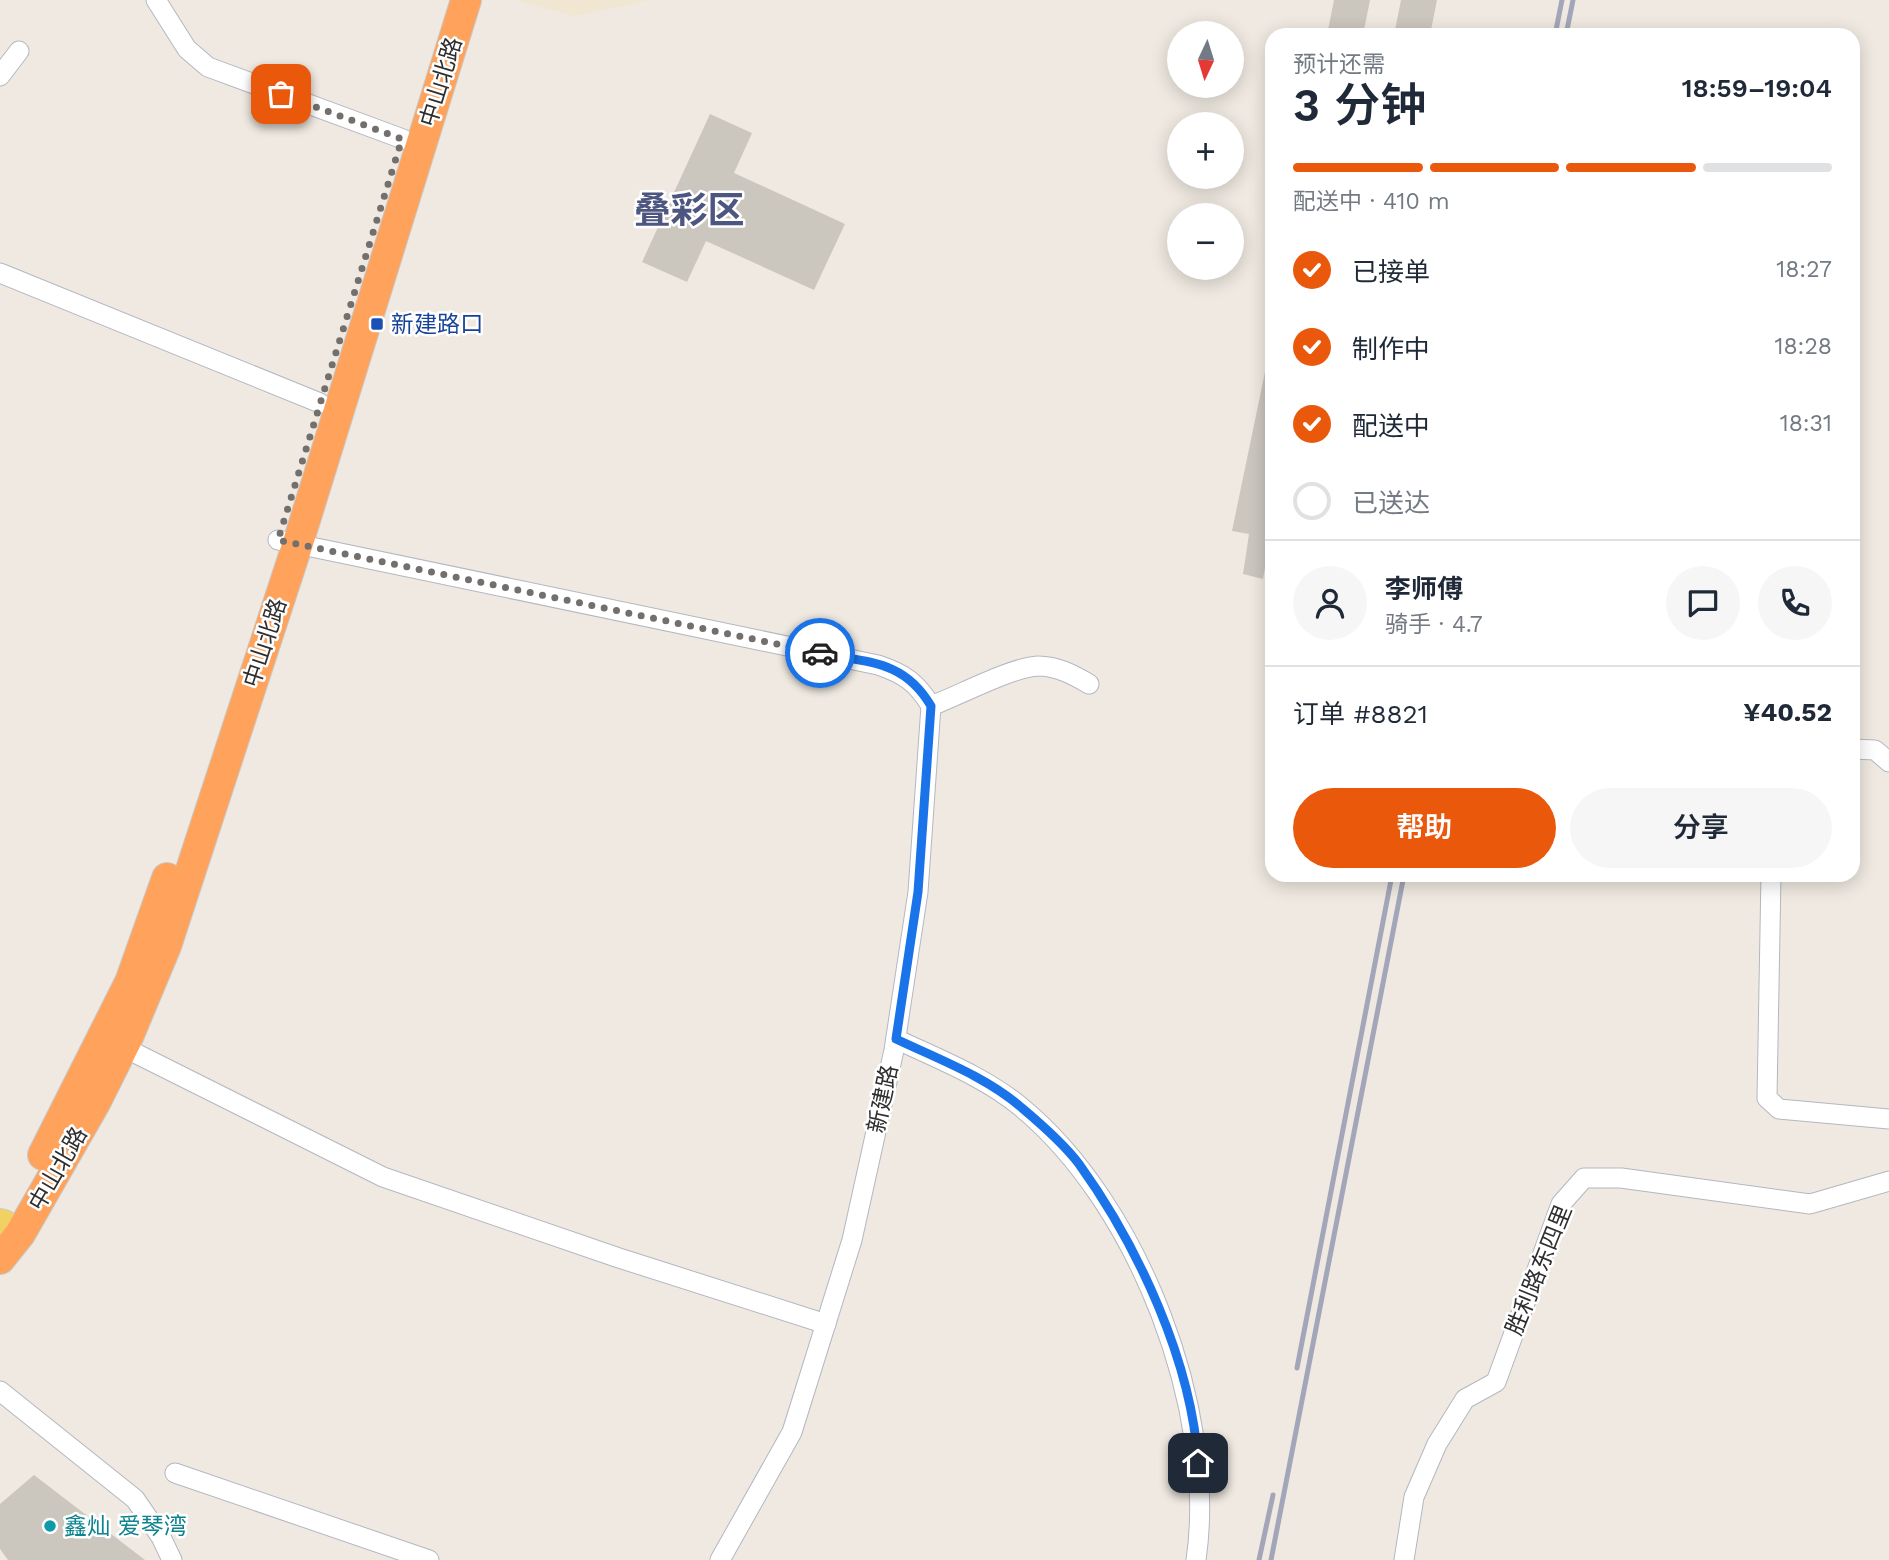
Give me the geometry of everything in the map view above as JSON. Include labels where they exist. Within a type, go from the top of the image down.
[{"type":"highway","name":"中山北路","points":[[0,1259],[6,1227],[76,1094],[130,982],[288,543],[320,402],[444,0]]},
{"type":"highway","name":"中山北路","points":[[6,1227],[95,1103],[123,1047],[166,946],[288,543],[466,0]]},
{"type":"street","points":[[156,0],[187,49],[208,67],[402,139]]},
{"type":"street","points":[[0,76],[19,51]]},
{"type":"street","points":[[0,273],[320,402]]},
{"type":"street","points":[[288,543],[878,665],[902,673],[918,684],[931,706],[1020,670],[1038,666],[1072,673],[1089,684]]},
{"type":"street","name":"新建路","points":[[720,1560],[792,1432],[852,1240],[896,1039],[918,892],[931,706]]},
{"type":"street","points":[[1860,749],[1875,750],[1889,762]]},
{"type":"street","points":[[1772,882],[1767,1098],[1779,1109],[1889,1119]]},
{"type":"street","points":[[896,1039],[963,1070],[1021,1106],[1078,1162],[1119,1229],[1154,1298],[1180,1367],[1196,1442],[1201,1527],[1196,1560]]},
{"type":"street","points":[[123,1047],[383,1177],[606,1254],[826,1324]]},
{"type":"street","name":"胜利路东四里","points":[[1404,1560],[1414,1497],[1437,1444],[1465,1399],[1496,1382],[1561,1204],[1584,1178],[1621,1178],[1810,1204],[1889,1181]]},
{"type":"street","points":[[0,1391],[135,1499],[161,1537],[172,1560]]},
{"type":"street","points":[[175,1473],[429,1560]]},
{"type":"shaded area","points":[[516,0],[652,0],[574,16]]},
{"type":"building","points":[[1334,0],[1370,0],[1364,28],[1328,28]]},
{"type":"building","points":[[1401,0],[1437,0],[1431,28],[1395,28]]},
{"type":"building","points":[[710,114],[752,133],[734,173],[845,224],[814,290],[706,241],[687,282],[642,262]]},
{"type":"building","points":[[1265,372],[1263,579],[1243,574],[1249,534],[1232,531]]},
{"type":"building","name":"鑫灿 爱琴湾","points":[[34,1475],[145,1560],[8,1560],[0,1549],[0,1504]]},
{"type":"railway","points":[[1556,28],[1562,0]]},
{"type":"railway","points":[[1567,28],[1573,0]]},
{"type":"railway","points":[[1297,1368],[1391,882]]},
{"type":"railway","points":[[1271,1560],[1403,882]]},
{"type":"railway","points":[[1259,1560],[1273,1495]]},
{"type":"way so far","points":[[281,94],[402,139],[278,540],[820,653]]},
{"type":"place","name":"新建路口","points":[[377,324]]},
{"type":"place","name":"鑫灿 爱琴湾","points":[[50,1526]]},
{"type":"district","name":"叠彩区","points":[[689,210]]},
{"type":"route","points":[[820,653],[902,673],[918,684],[931,706],[918,892],[896,1039],[963,1070],[1021,1106],[1078,1162],[1119,1229],[1154,1298],[1180,1367],[1198,1463]]}]
